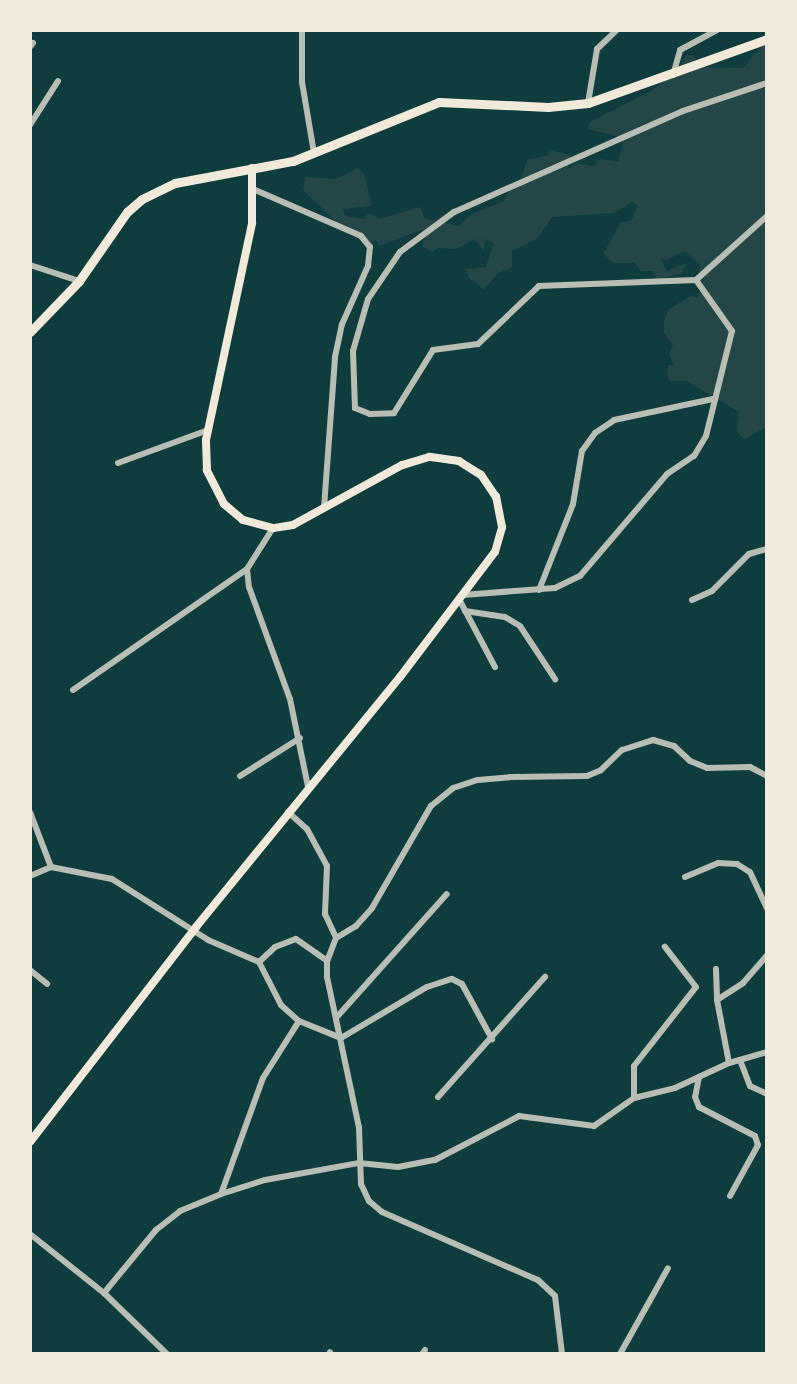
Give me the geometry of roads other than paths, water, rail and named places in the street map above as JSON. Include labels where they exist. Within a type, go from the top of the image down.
[{"type":"main road","points":[[30,332],[79,280],[114,227],[142,199],[175,183],[314,153],[439,102],[548,107],[588,103],[673,75],[767,39]]},
{"type":"main road","points":[[30,1142],[194,930],[461,597],[495,552],[502,527],[496,497],[481,475],[459,461],[429,457],[402,465],[293,525],[273,528],[243,520],[224,504],[207,470],[208,430],[252,223],[252,168]]},
{"type":"street","points":[[302,30],[302,82],[314,153]]},
{"type":"street","points":[[588,103],[597,49],[617,30]]},
{"type":"street","points":[[673,75],[680,50],[717,30]]},
{"type":"street","points":[[30,125],[58,81]]},
{"type":"street","points":[[767,83],[683,111],[454,212],[400,252],[368,299],[353,351],[355,408],[370,414],[394,413],[433,350],[478,344],[539,286],[616,280],[696,280],[767,216]]},
{"type":"street","points":[[253,189],[362,236],[370,247],[368,266],[342,324],[335,358],[324,509]]},
{"type":"street","points":[[30,265],[79,280]]},
{"type":"street","points":[[495,667],[465,611],[461,597],[555,588],[580,576],[667,474],[694,456],[706,436],[713,399],[732,331],[696,280]]},
{"type":"street","points":[[539,590],[573,504],[582,451],[595,433],[614,420],[713,399]]},
{"type":"street","points":[[118,463],[208,430]]},
{"type":"street","points":[[73,690],[247,569],[273,528]]},
{"type":"street","points":[[692,600],[712,591],[748,554],[767,549]]},
{"type":"street","points":[[247,569],[249,587],[290,699],[300,738],[308,787]]},
{"type":"street","points":[[465,611],[505,617],[520,626],[555,679]]},
{"type":"street","points":[[240,776],[300,738]]},
{"type":"street","points":[[562,1354],[555,1296],[538,1280],[382,1212],[369,1201],[361,1184],[359,1127],[336,1018],[327,961],[336,938],[356,926],[372,908],[431,806],[453,788],[478,780],[510,777],[587,776],[601,770],[622,750],[653,740],[674,746],[690,761],[707,768],[750,767],[767,776]]},
{"type":"street","points":[[30,812],[51,867]]},
{"type":"street","points":[[288,812],[307,829],[327,866],[325,914],[336,938]]},
{"type":"street","points":[[685,877],[718,863],[737,864],[750,872],[767,908]]},
{"type":"street","points":[[30,876],[51,867],[112,879],[221,948],[259,962],[276,997],[298,1021],[341,1038]]},
{"type":"street","points":[[336,1018],[447,894]]},
{"type":"street","points":[[259,962],[275,947],[296,939],[327,961]]},
{"type":"street","points":[[633,1098],[634,1066],[696,987],[665,946]]},
{"type":"street","points":[[717,1000],[743,983],[767,955]]},
{"type":"street","points":[[716,969],[717,1000],[729,1063]]},
{"type":"street","points":[[30,970],[47,984]]},
{"type":"street","points":[[438,1097],[545,977]]},
{"type":"street","points":[[341,1038],[427,987],[452,979],[462,984],[492,1039]]},
{"type":"street","points":[[221,1194],[263,1078],[298,1021]]},
{"type":"street","points":[[104,1293],[156,1230],[180,1211],[221,1194],[265,1180],[359,1163],[398,1167],[435,1160],[519,1116],[594,1126],[633,1098],[675,1088],[729,1063],[767,1052]]},
{"type":"street","points":[[740,1060],[750,1086],[767,1094]]},
{"type":"street","points":[[699,1077],[695,1097],[699,1107],[755,1136],[758,1145],[730,1196]]},
{"type":"street","points":[[30,1234],[104,1293],[167,1354]]},
{"type":"street","points":[[620,1354],[668,1268]]}]
